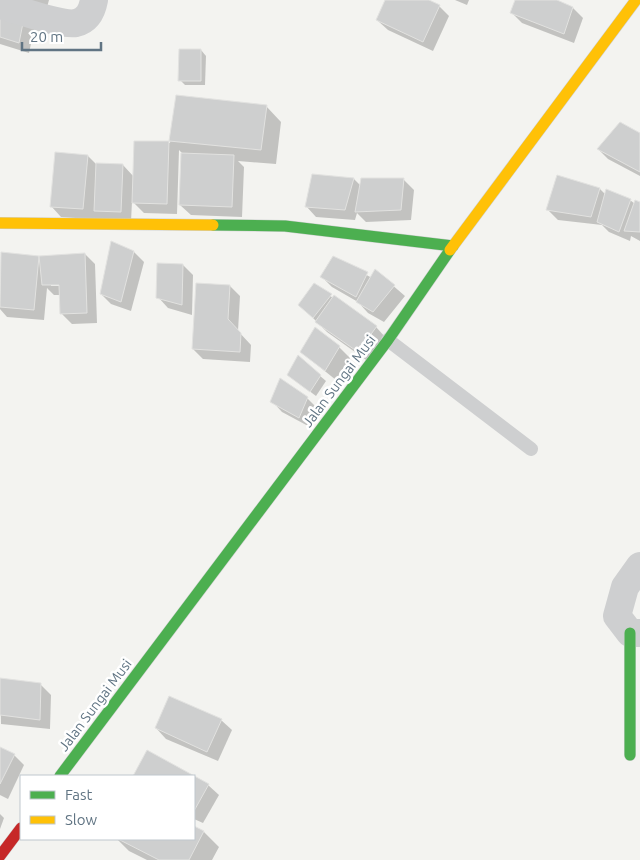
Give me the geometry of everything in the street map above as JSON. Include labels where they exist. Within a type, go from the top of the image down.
[{"type":"street","points":[[0,5],[70,24],[85,19],[92,10],[94,0]]},
{"type":"street","name":"Jalan Sungai Musi","points":[[61,775],[388,340],[453,246],[636,0]]},
{"type":"street","points":[[0,223],[285,226],[453,246]]},
{"type":"street","points":[[630,755],[635,633],[617,616],[625,587],[640,566]]},
{"type":"street","points":[[0,856],[20,829]]},
{"type":"lane","points":[[388,340],[531,449]]},
{"type":"building","points":[[385,0],[429,0],[440,5],[423,42],[376,20]]},
{"type":"building","points":[[515,0],[557,0],[573,7],[564,34],[510,13]]},
{"type":"building","points":[[0,9],[25,13],[19,43],[0,37]]},
{"type":"building","points":[[179,49],[201,49],[201,81],[178,81]]},
{"type":"building","points":[[176,95],[267,105],[261,150],[169,141]]},
{"type":"building","points":[[620,122],[640,133],[640,172],[597,149]]},
{"type":"building","points":[[134,141],[169,141],[167,204],[132,203]]},
{"type":"building","points":[[55,152],[88,155],[83,209],[50,207]]},
{"type":"building","points":[[181,153],[234,155],[232,207],[179,205]]},
{"type":"building","points":[[96,163],[123,164],[121,212],[94,211]]},
{"type":"building","points":[[312,174],[354,178],[345,210],[305,207]]},
{"type":"building","points":[[557,175],[600,188],[591,217],[546,210]]},
{"type":"building","points":[[361,178],[404,178],[401,210],[355,212]]},
{"type":"building","points":[[606,189],[631,199],[619,232],[597,222]]},
{"type":"building","points":[[635,200],[640,202],[640,232],[624,231]]},
{"type":"building","points":[[111,241],[134,251],[121,302],[100,294]]},
{"type":"building","points":[[1,252],[39,256],[34,310],[0,307]]},
{"type":"building","points":[[85,253],[87,313],[60,314],[59,285],[42,285],[39,256]]},
{"type":"building","points":[[333,256],[368,272],[356,297],[320,277]]},
{"type":"building","points":[[157,263],[183,264],[182,305],[156,298]]},
{"type":"building","points":[[375,269],[395,285],[373,312],[356,302]]},
{"type":"building","points":[[196,283],[230,285],[228,319],[241,333],[240,352],[192,349]]},
{"type":"building","points":[[314,283],[332,294],[313,318],[298,305]]},
{"type":"building","points":[[334,295],[377,326],[358,352],[315,322]]},
{"type":"building","points":[[315,327],[340,346],[325,371],[300,352]]},
{"type":"building","points":[[298,355],[321,375],[310,392],[287,375]]},
{"type":"building","points":[[280,378],[308,397],[299,418],[270,402]]},
{"type":"building","points":[[0,678],[41,683],[40,720],[0,715]]},
{"type":"building","points":[[169,696],[222,719],[207,752],[155,728]]},
{"type":"building","points":[[0,747],[15,754],[0,784]]},
{"type":"building","points":[[147,750],[193,775],[134,775]]},
{"type":"building","points":[[195,776],[209,784],[195,809]]},
{"type":"building","points":[[195,826],[204,831],[189,860],[159,860],[120,840],[195,840]]},
{"type":"traffic: fast","points":[[213,225],[285,226],[453,246]]},
{"type":"traffic: fast","points":[[61,775],[388,340],[450,250]]},
{"type":"traffic: fast","points":[[630,633],[630,755]]},
{"type":"traffic: slow","points":[[450,250],[636,0]]},
{"type":"traffic: slow","points":[[0,223],[213,225]]},
{"type":"traffic: jam","points":[[0,856],[20,829]]}]
